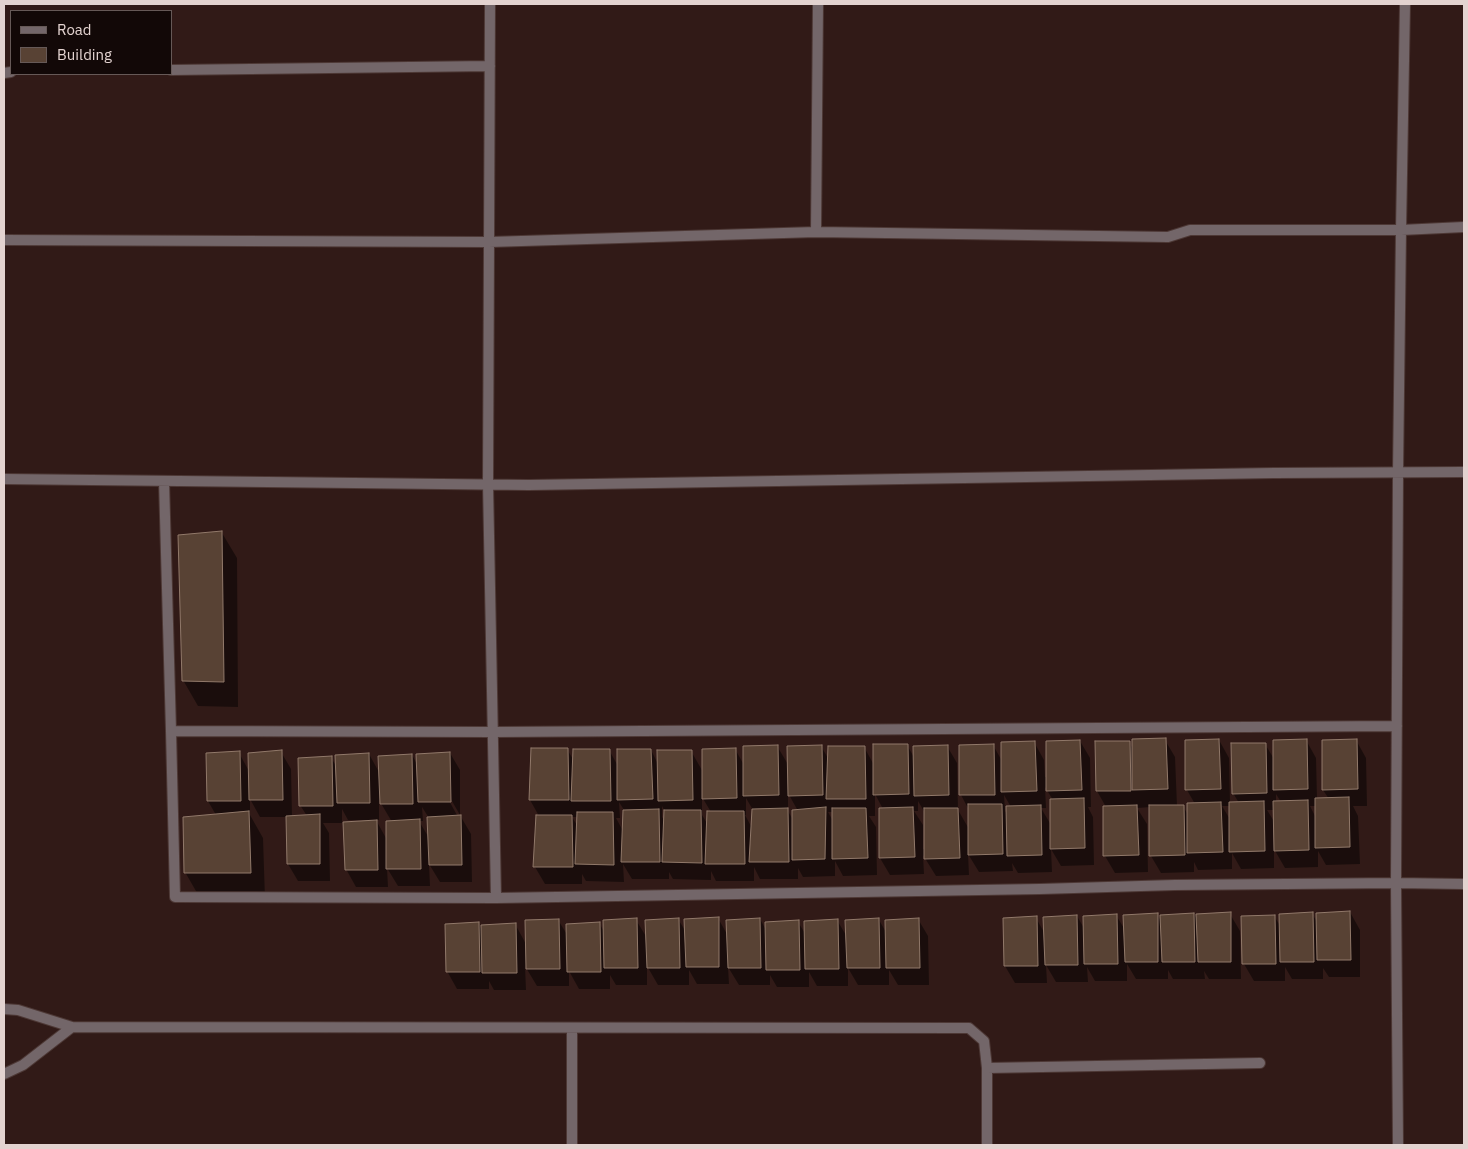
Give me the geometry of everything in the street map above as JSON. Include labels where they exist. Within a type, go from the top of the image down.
[{"type":"street","points":[[490,4],[488,484],[496,898]]},
{"type":"street","points":[[816,232],[818,4]]},
{"type":"street","points":[[1398,1145],[1396,883],[1398,472],[1405,4]]},
{"type":"street","points":[[172,70],[490,66]]},
{"type":"street","points":[[4,240],[489,242],[816,232],[1168,237],[1190,230],[1401,230],[1464,228]]},
{"type":"street","points":[[4,479],[488,484],[1464,472]]},
{"type":"street","points":[[164,481],[175,897],[496,898],[1040,890],[1175,885],[1464,884]]},
{"type":"street","points":[[171,731],[493,732],[1397,726]]},
{"type":"street","points":[[4,1009],[18,1010],[72,1027],[969,1028],[984,1041],[987,1068],[987,1145]]},
{"type":"street","points":[[4,1074],[23,1065],[72,1027]]},
{"type":"street","points":[[572,1028],[572,1145]]},
{"type":"street","points":[[987,1068],[1260,1063]]},
{"type":"building","points":[[222,531],[224,682],[182,681],[178,535]]},
{"type":"building","points":[[1166,738],[1168,789],[1132,790],[1132,739]]},
{"type":"building","points":[[1219,739],[1221,789],[1185,790],[1185,740]]},
{"type":"building","points":[[1307,739],[1308,789],[1273,790],[1273,740]]},
{"type":"building","points":[[1357,739],[1358,789],[1322,790],[1322,740]]},
{"type":"building","points":[[1080,740],[1082,790],[1046,791],[1046,741]]},
{"type":"building","points":[[1035,741],[1037,791],[1001,792],[1001,742]]},
{"type":"building","points":[[1095,741],[1130,741],[1131,791],[1096,791]]},
{"type":"building","points":[[1231,743],[1266,743],[1267,793],[1232,794]]},
{"type":"building","points":[[873,744],[908,744],[909,794],[873,795]]},
{"type":"building","points":[[994,744],[995,795],[959,795],[959,745]]},
{"type":"building","points":[[778,745],[779,795],[743,796],[743,746]]},
{"type":"building","points":[[822,745],[823,795],[788,796],[787,746]]},
{"type":"building","points":[[948,745],[949,795],[914,796],[913,746]]},
{"type":"building","points":[[828,746],[865,746],[866,799],[826,799]]},
{"type":"building","points":[[531,748],[568,748],[569,800],[529,800]]},
{"type":"building","points":[[736,748],[737,798],[702,799],[702,749]]},
{"type":"building","points":[[573,749],[610,749],[611,801],[571,801]]},
{"type":"building","points":[[617,749],[651,749],[653,799],[617,800]]},
{"type":"building","points":[[282,750],[283,800],[249,800],[248,753]]},
{"type":"building","points":[[657,750],[692,750],[693,800],[658,801]]},
{"type":"building","points":[[240,751],[241,801],[207,801],[206,753]]},
{"type":"building","points":[[450,752],[451,802],[418,802],[416,754]]},
{"type":"building","points":[[369,753],[370,803],[337,803],[335,755]]},
{"type":"building","points":[[412,754],[413,804],[380,804],[378,756]]},
{"type":"building","points":[[332,756],[333,806],[299,806],[298,758]]},
{"type":"building","points":[[1349,797],[1350,847],[1315,848],[1315,798]]},
{"type":"building","points":[[1084,798],[1085,848],[1050,849],[1050,799]]},
{"type":"building","points":[[1308,800],[1309,850],[1274,851],[1273,801]]},
{"type":"building","points":[[1264,801],[1265,851],[1229,852],[1229,802]]},
{"type":"building","points":[[1221,802],[1223,852],[1187,853],[1187,803]]},
{"type":"building","points":[[968,804],[1002,804],[1003,854],[968,855]]},
{"type":"building","points":[[1041,805],[1042,855],[1007,856],[1006,806]]},
{"type":"building","points":[[1137,805],[1139,855],[1103,856],[1103,806]]},
{"type":"building","points":[[1149,805],[1184,805],[1185,855],[1149,856]]},
{"type":"building","points":[[826,807],[825,859],[792,860],[792,810]]},
{"type":"building","points":[[913,807],[915,857],[879,858],[879,808]]},
{"type":"building","points":[[788,808],[789,862],[749,862],[752,809]]},
{"type":"building","points":[[832,808],[866,808],[868,858],[832,859]]},
{"type":"building","points":[[924,808],[958,808],[960,858],[924,859]]},
{"type":"building","points":[[659,809],[660,862],[621,862],[623,810]]},
{"type":"building","points":[[664,810],[701,810],[702,863],[662,862]]},
{"type":"building","points":[[249,811],[251,873],[184,873],[183,817]]},
{"type":"building","points":[[707,811],[744,811],[745,864],[705,864]]},
{"type":"building","points":[[577,812],[613,812],[614,865],[575,864]]},
{"type":"building","points":[[320,814],[320,864],[287,864],[286,816]]},
{"type":"building","points":[[461,815],[462,865],[429,865],[427,817]]},
{"type":"building","points":[[536,815],[572,815],[573,867],[533,867]]},
{"type":"building","points":[[420,819],[421,869],[386,869],[386,821]]},
{"type":"building","points":[[377,820],[378,870],[345,870],[343,822]]},
{"type":"building","points":[[1350,911],[1351,960],[1317,960],[1316,913]]},
{"type":"building","points":[[1231,912],[1231,962],[1198,962],[1196,914]]},
{"type":"building","points":[[1313,912],[1314,962],[1280,962],[1279,914]]},
{"type":"building","points":[[1158,913],[1158,962],[1125,962],[1123,915]]},
{"type":"building","points":[[1194,913],[1195,962],[1162,962],[1160,915]]},
{"type":"building","points":[[1117,914],[1118,964],[1084,964],[1083,916]]},
{"type":"building","points":[[1077,915],[1078,965],[1045,965],[1043,917]]},
{"type":"building","points":[[1275,915],[1276,964],[1242,964],[1241,916]]},
{"type":"building","points":[[1037,916],[1038,966],[1004,966],[1003,918]]},
{"type":"building","points":[[719,917],[719,967],[686,967],[684,919]]},
{"type":"building","points":[[637,918],[638,968],[604,968],[603,920]]},
{"type":"building","points":[[679,918],[680,968],[647,968],[645,920]]},
{"type":"building","points":[[760,918],[761,968],[728,968],[726,920]]},
{"type":"building","points":[[879,918],[880,968],[847,968],[845,920]]},
{"type":"building","points":[[919,918],[920,968],[886,968],[885,920]]},
{"type":"building","points":[[559,919],[560,969],[526,969],[525,920]]},
{"type":"building","points":[[838,919],[839,969],[805,969],[804,921]]},
{"type":"building","points":[[799,920],[800,970],[766,970],[765,922]]},
{"type":"building","points":[[479,922],[480,972],[446,972],[445,924]]},
{"type":"building","points":[[600,922],[601,972],[567,972],[566,924]]},
{"type":"building","points":[[516,923],[517,973],[482,973],[481,925]]}]
